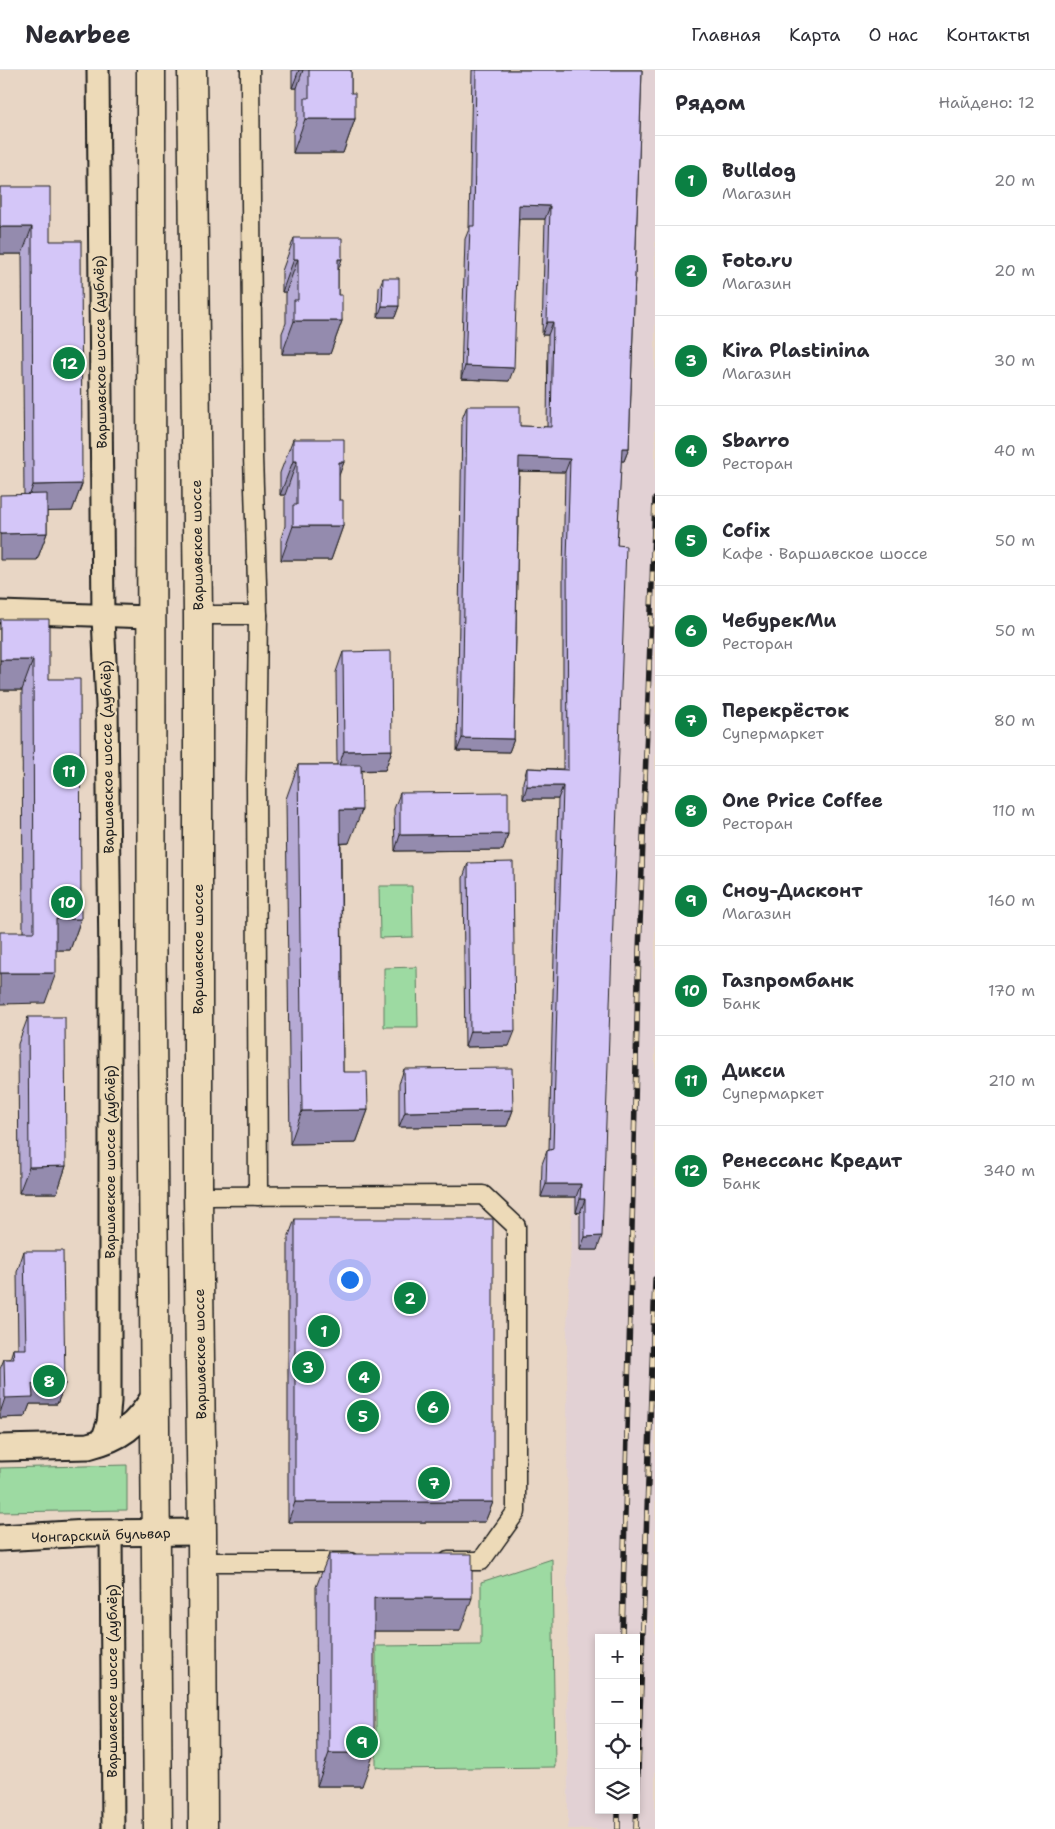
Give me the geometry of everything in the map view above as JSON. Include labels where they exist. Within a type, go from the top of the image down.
[{"type":"main road","points":[[151,70],[150,617],[154,1533],[158,1829]]},
{"type":"main road","name":"Варшавское шоссе","points":[[192,70],[198,614],[198,1196],[203,1829]]},
{"type":"main road","points":[[0,1448],[88,1446],[101,1443],[126,1431],[142,1416],[154,1397]]},
{"type":"main road","name":"Чонгарский бульвар","points":[[0,1538],[111,1533],[202,1532]]},
{"type":"street","name":"Варшавское шоссе (дублёр)","points":[[98,70],[103,617],[108,705],[111,1146],[110,1401],[108,1423],[101,1443]]},
{"type":"street","points":[[250,70],[253,456],[258,614],[256,779],[258,1196]]},
{"type":"street","points":[[0,612],[103,617],[150,617]]},
{"type":"street","points":[[198,614],[258,614]]},
{"type":"street","points":[[198,1196],[483,1195],[516,1226],[516,1512],[481,1561],[436,1561]]},
{"type":"street","name":"Варшавское шоссе (дублёр)","points":[[111,1533],[113,1829]]},
{"type":"street","points":[[202,1562],[364,1562]]},
{"type":"shaded area","points":[[625,70],[655,70],[655,1829],[568,1829],[567,1328]]},
{"type":"green space","points":[[379,886],[412,886],[413,937],[380,938]]},
{"type":"green space","points":[[417,967],[418,1027],[384,1027],[384,968]]},
{"type":"green space","points":[[127,1465],[127,1510],[0,1512],[0,1468]]},
{"type":"green space","points":[[552,1559],[555,1767],[391,1769],[376,1767],[376,1646],[481,1645],[481,1582]]},
{"type":"building","points":[[309,70],[351,70],[351,93],[355,93],[355,119],[305,119],[305,98],[309,98]]},
{"type":"building","points":[[476,70],[642,70],[629,448],[622,448],[617,545],[626,546],[602,1236],[585,1237],[585,1199],[580,1199],[581,1184],[546,1184],[547,1151],[553,1149],[563,786],[527,786],[527,768],[568,770],[567,560],[570,459],[519,457],[514,739],[462,738],[467,406],[520,406],[520,426],[551,427],[553,322],[547,322],[550,206],[519,205],[514,368],[465,366],[470,226],[474,226]]},
{"type":"building","points":[[0,187],[50,187],[50,241],[81,241],[82,484],[33,485],[32,227],[0,227]]},
{"type":"building","points":[[294,238],[342,238],[342,259],[338,259],[338,295],[342,295],[342,321],[294,321],[294,300],[298,300],[298,259],[294,259]]},
{"type":"building","points":[[383,278],[399,278],[399,306],[382,306]]},
{"type":"building","points":[[293,439],[344,439],[344,462],[339,462],[339,500],[343,500],[343,526],[293,526],[293,505],[297,505],[297,461],[293,461]]},
{"type":"building","points":[[47,494],[47,533],[0,534],[0,495]]},
{"type":"building","points":[[0,619],[49,619],[49,679],[80,679],[81,919],[56,919],[56,973],[0,973],[0,932],[34,932],[33,660],[0,660]]},
{"type":"building","points":[[391,651],[392,750],[344,751],[343,652]]},
{"type":"building","points":[[298,765],[361,765],[362,810],[340,810],[343,1072],[367,1072],[368,1110],[302,1111]]},
{"type":"building","points":[[508,792],[508,834],[400,835],[400,793]]},
{"type":"building","points":[[513,862],[515,1031],[470,1031],[468,863]]},
{"type":"building","points":[[28,1017],[65,1017],[66,1166],[29,1167]]},
{"type":"building","points":[[512,1068],[513,1110],[405,1112],[404,1069]]},
{"type":"building","points":[[295,1219],[493,1219],[493,1502],[295,1502]]},
{"type":"building","points":[[24,1251],[63,1251],[65,1384],[32,1384],[33,1397],[5,1398],[4,1359],[14,1359],[13,1349],[26,1349]]},
{"type":"building","points":[[329,1554],[472,1554],[472,1598],[374,1598],[374,1753],[329,1753]]},
{"type":"railway","points":[[622,1634],[638,981],[655,499]]},
{"type":"railway","points":[[636,1829],[655,1279]]},
{"type":"railway","points":[[618,1814],[618,1829]]},
{"type":"place","name":"Ренессанс Кредит","points":[[69,363]]},
{"type":"place","name":"Дикси","points":[[69,771]]},
{"type":"place","name":"Газпромбанк","points":[[67,902]]},
{"type":"place","name":"Foto.ru","points":[[410,1298]]},
{"type":"place","name":"Bulldog","points":[[324,1331]]},
{"type":"place","name":"Kira Plastinina","points":[[308,1367]]},
{"type":"place","name":"Sbarro","points":[[364,1377]]},
{"type":"place","name":"One Price Coffee","points":[[49,1381]]},
{"type":"place","name":"ЧебурекМи","points":[[433,1407]]},
{"type":"place","name":"Cofix","points":[[363,1416]]},
{"type":"place","name":"Перекрёсток","points":[[434,1483]]},
{"type":"place","name":"Сноу-Дисконт","points":[[362,1742]]}]
